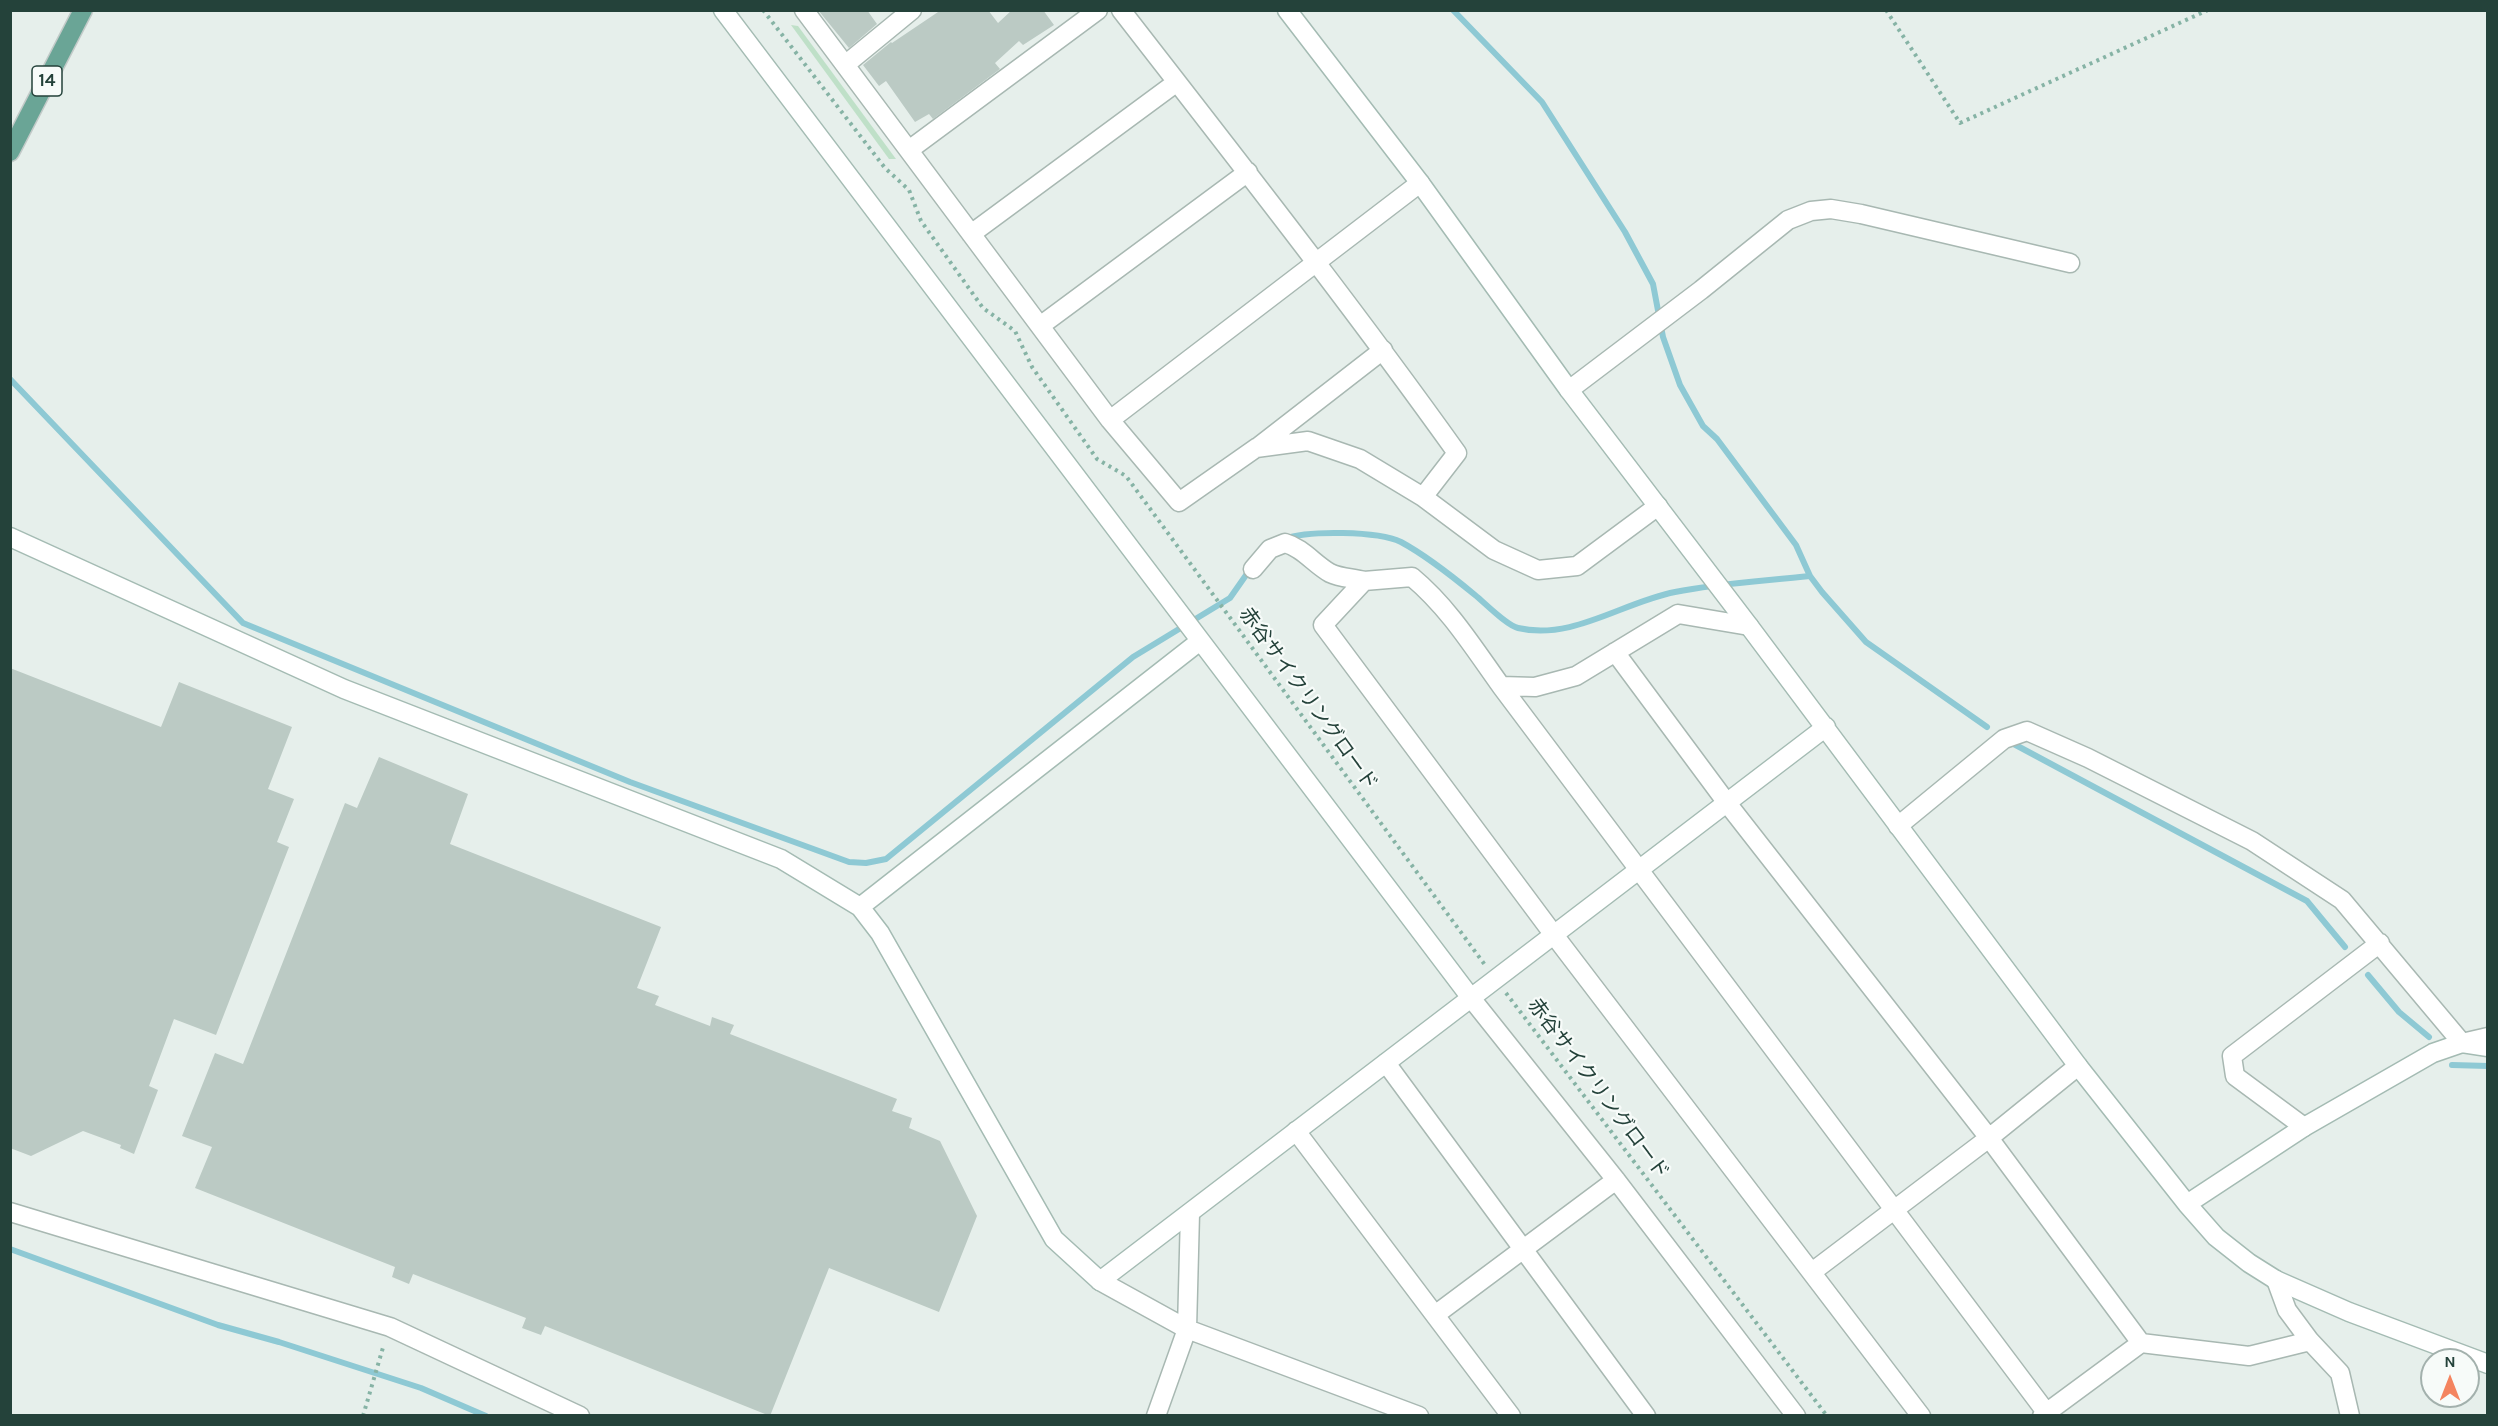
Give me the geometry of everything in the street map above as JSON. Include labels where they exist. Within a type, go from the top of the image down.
[{"type":"main road","name":"14","points":[[10,152],[83,10]]},
{"type":"street","points":[[723,10],[1472,998],[1616,1180],[1796,1416]]},
{"type":"street","points":[[804,10],[1110,420],[1179,502],[1256,448],[1383,350]]},
{"type":"street","points":[[845,65],[912,10]]},
{"type":"street","points":[[909,150],[1098,10]]},
{"type":"street","points":[[1121,10],[1248,172],[1383,350],[1457,453],[1424,497]]},
{"type":"street","points":[[1287,10],[1420,183],[1569,390],[1826,728],[2078,1066],[2187,1204],[2216,1237],[2249,1263],[2276,1280],[2349,1312],[2487,1364]]},
{"type":"street","points":[[971,234],[1177,82]]},
{"type":"street","points":[[1040,326],[1248,172]]},
{"type":"street","points":[[1110,420],[1420,183]]},
{"type":"street","points":[[1569,390],[1701,290],[1788,220],[1812,211],[1831,209],[1861,214],[2070,263]]},
{"type":"street","points":[[1256,448],[1308,441],[1360,459],[1424,497],[1494,550],[1538,570],[1577,566],[1658,506]]},
{"type":"street","points":[[10,537],[344,689],[781,859],[860,907],[880,933],[1054,1239],[1100,1281],[1187,1329],[1419,1416]]},
{"type":"street","points":[[1253,569],[1270,549],[1285,543],[1295,545],[1332,574],[1364,581],[1412,577],[1433,595],[1452,617],[1638,871],[1894,1209],[2044,1414],[2141,1343],[2249,1356],[2310,1341]]},
{"type":"street","points":[[1364,581],[1323,625],[1554,935],[1920,1416]]},
{"type":"street","points":[[1501,686],[1535,687],[1576,676],[1678,614],[1749,626]]},
{"type":"street","points":[[860,907],[1200,641]]},
{"type":"street","points":[[1615,652],[1727,803],[1989,1138],[2141,1343]]},
{"type":"street","points":[[1100,1281],[1826,728]]},
{"type":"street","points":[[1898,826],[2004,739],[2027,731],[2088,758],[2252,841],[2342,900],[2462,1043],[2487,1047]]},
{"type":"street","points":[[2304,1127],[2235,1076],[2232,1056],[2380,943]]},
{"type":"street","points":[[2187,1204],[2304,1127],[2433,1053],[2487,1037]]},
{"type":"street","points":[[1386,1063],[1646,1416]]},
{"type":"street","points":[[1812,1272],[1989,1138],[2078,1066]]},
{"type":"street","points":[[1296,1131],[1511,1416]]},
{"type":"street","points":[[1435,1315],[1616,1180]]},
{"type":"street","points":[[10,1212],[387,1335],[579,1416]]},
{"type":"street","points":[[1156,1416],[1187,1329],[1190,1213]]},
{"type":"street","points":[[2276,1280],[2288,1310],[2310,1341],[2340,1373],[2350,1416]]},
{"type":"path","name":"赤谷サイクリングロード","points":[[763,10],[885,168],[909,190],[921,221],[983,308],[1015,331],[1032,367],[1097,459],[1126,476],[1496,979],[1827,1416]]},
{"type":"path","points":[[1887,10],[1960,123],[2208,10]]},
{"type":"path","points":[[373,1339],[387,1335]]},
{"type":"path","points":[[387,1335],[395,1347]]},
{"type":"path","points":[[363,1416],[387,1335]]},
{"type":"green space","points":[[791,25],[798,26],[896,159],[889,159]]},
{"type":"building","points":[[818,10],[867,10],[877,24],[849,48]]},
{"type":"building","points":[[941,10],[988,10],[998,23],[1012,10],[1043,10],[1054,25],[1023,45],[1019,41],[995,63],[1000,69],[933,119],[929,114],[915,122],[886,81],[879,86],[863,65],[891,42]]},
{"type":"building","points":[[10,668],[161,727],[179,682],[292,727],[268,789],[294,799],[277,842],[289,847],[216,1035],[174,1019],[149,1086],[158,1090],[134,1154],[120,1148],[121,1145],[83,1131],[31,1156],[10,1148]]},
{"type":"building","points":[[379,757],[468,794],[450,844],[661,927],[637,988],[659,996],[655,1005],[710,1026],[712,1017],[734,1025],[730,1034],[897,1099],[892,1111],[912,1118],[909,1128],[940,1141],[977,1216],[939,1312],[829,1268],[770,1416],[545,1326],[541,1335],[522,1328],[526,1318],[413,1274],[409,1284],[392,1277],[395,1267],[195,1188],[212,1147],[182,1136],[215,1053],[243,1064],[345,803],[357,808]]},
{"type":"waterway","points":[[1453,10],[1542,102],[1625,232],[1653,284],[1663,337],[1680,385],[1703,426],[1717,439],[1796,545],[1810,576],[1866,642],[1987,727]]},
{"type":"waterway","points":[[10,379],[243,623],[630,782],[849,862],[866,863],[886,859],[1133,657],[1230,598],[1251,568]]},
{"type":"waterway","points":[[1284,539],[1326,533],[1390,538],[1401,542],[1448,574],[1508,623],[1518,628],[1538,631],[1578,625],[1675,592],[1725,584],[1810,576]]},
{"type":"waterway","points":[[2010,742],[2307,901],[2345,947]]},
{"type":"waterway","points":[[2368,975],[2399,1012],[2429,1037]]},
{"type":"waterway","points":[[2452,1065],[2488,1066]]},
{"type":"waterway","points":[[10,1249],[218,1325],[279,1342],[421,1388],[486,1416]]}]
